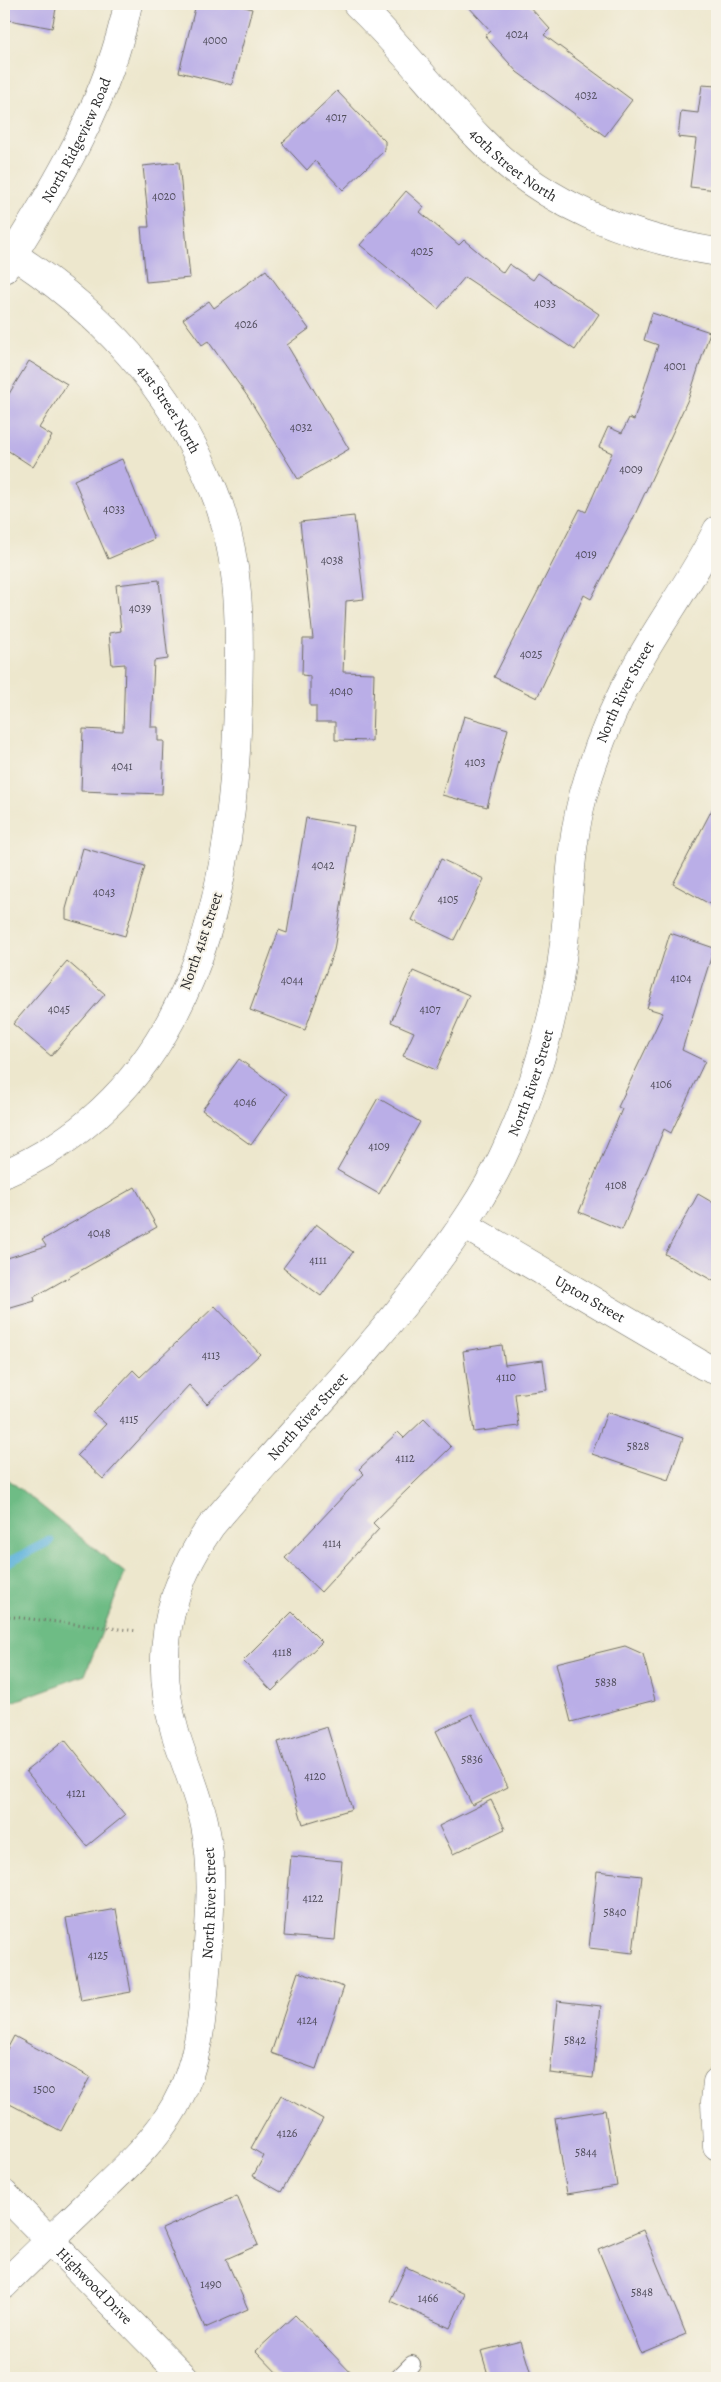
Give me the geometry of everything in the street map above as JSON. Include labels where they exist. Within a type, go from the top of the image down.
[{"type":"street","name":"North Ridgeview Road","points":[[7,258],[57,184],[94,110],[120,40],[128,4]]},
{"type":"street","name":"40th Street North","points":[[357,4],[480,140],[531,182],[562,201],[621,229],[652,240],[717,252]]},
{"type":"street","name":"41st Street North","points":[[7,258],[56,284],[104,326],[135,359],[173,412],[204,470],[224,519],[237,576],[239,628]]},
{"type":"street","name":"North River Street","points":[[4,2285],[152,2139],[181,2094],[198,2049],[202,2026],[209,1930],[210,1858],[204,1823],[168,1706],[164,1681],[166,1634],[178,1585],[187,1564],[212,1526],[400,1311],[464,1225],[503,1158],[531,1088],[542,1052],[561,963],[576,831],[582,800],[602,739],[638,662],[694,574],[717,530]]},
{"type":"street","name":"North 41st Street","points":[[4,1174],[26,1164],[58,1145],[97,1116],[117,1097],[153,1051],[184,993],[214,912],[224,869],[235,779],[239,628]]},
{"type":"street","name":"Upton Street","points":[[464,1225],[704,1366],[717,1371]]},
{"type":"street","points":[[717,2082],[715,2102],[717,2146]]},
{"type":"street","name":"Highwood Drive","points":[[4,2194],[185,2378]]},
{"type":"lane","points":[[398,2378],[412,2364]]},
{"type":"path","points":[[4,1616],[166,1634]]},
{"type":"green space","points":[[4,1476],[125,1573],[85,1675],[4,1705]]},
{"type":"building","points":[[4,4],[57,4],[52,28],[4,19]]},
{"type":"building","points":[[196,4],[234,4],[252,9],[232,85],[179,72]]},
{"type":"building","points":[[466,4],[527,4],[550,29],[544,35],[632,100],[605,136],[517,72],[485,36],[491,31]]},
{"type":"building","points":[[702,85],[717,86],[717,190],[690,187],[696,139],[678,137],[681,111],[698,113]]},
{"type":"building","points":[[337,91],[385,141],[385,150],[343,190],[315,161],[307,170],[282,143]]},
{"type":"building","points":[[179,162],[190,278],[146,282],[141,227],[149,227],[143,166]]},
{"type":"building","points":[[406,191],[424,207],[420,212],[459,245],[464,240],[503,273],[509,264],[533,280],[538,273],[599,314],[575,350],[465,277],[438,309],[360,245]]},
{"type":"building","points":[[266,270],[309,329],[287,345],[349,449],[298,479],[248,397],[208,341],[202,345],[183,319],[209,301],[214,308]]},
{"type":"building","points":[[652,313],[710,332],[689,397],[632,521],[591,599],[584,595],[537,698],[494,677],[580,509],[586,512],[612,453],[599,447],[608,427],[622,433],[629,418],[634,420],[658,345],[644,340]]},
{"type":"building","points":[[29,361],[67,384],[39,428],[52,436],[33,467],[4,448],[4,402]]},
{"type":"building","points":[[122,459],[154,539],[108,559],[74,480]]},
{"type":"building","points":[[354,516],[364,599],[346,601],[343,672],[374,673],[372,741],[335,740],[335,722],[316,722],[316,706],[310,706],[310,676],[302,675],[303,639],[313,639],[300,522]]},
{"type":"building","points":[[159,580],[168,659],[154,661],[151,727],[158,727],[158,741],[164,741],[162,794],[81,791],[83,729],[123,731],[125,664],[112,665],[109,633],[121,631],[116,585]]},
{"type":"building","points":[[464,716],[508,729],[487,807],[442,795]]},
{"type":"building","points":[[717,800],[717,908],[673,884]]},
{"type":"building","points":[[306,818],[354,826],[334,950],[305,1030],[250,1010],[279,930],[287,933]]},
{"type":"building","points":[[83,848],[145,866],[125,936],[66,919],[66,909]]},
{"type":"building","points":[[441,859],[484,879],[454,940],[412,920]]},
{"type":"building","points":[[670,933],[714,948],[682,1050],[705,1061],[671,1133],[664,1129],[622,1230],[579,1212],[622,1109],[618,1107],[663,1013],[647,1008]]},
{"type":"building","points":[[67,961],[105,994],[51,1056],[13,1024]]},
{"type":"building","points":[[413,971],[469,995],[436,1070],[403,1056],[414,1032],[391,1022]]},
{"type":"building","points":[[239,1059],[287,1094],[251,1145],[202,1110]]},
{"type":"building","points":[[378,1098],[420,1122],[379,1194],[337,1170]]},
{"type":"building","points":[[135,1187],[157,1227],[34,1297],[35,1301],[4,1310],[4,1259],[46,1246],[42,1240]]},
{"type":"building","points":[[698,1194],[717,1205],[717,1283],[665,1254]]},
{"type":"building","points":[[316,1224],[353,1252],[321,1296],[283,1268]]},
{"type":"building","points":[[215,1306],[260,1354],[207,1404],[189,1385],[103,1479],[77,1455],[106,1424],[93,1413],[133,1370],[140,1377]]},
{"type":"building","points":[[502,1345],[505,1365],[543,1360],[547,1390],[515,1394],[519,1426],[474,1432],[463,1351]]},
{"type":"building","points":[[607,1412],[683,1438],[668,1480],[592,1454]]},
{"type":"building","points":[[424,1419],[451,1447],[373,1523],[379,1529],[321,1592],[285,1558],[364,1474],[359,1469],[398,1432],[404,1438]]},
{"type":"building","points":[[292,1612],[322,1642],[272,1691],[243,1661]]},
{"type":"building","points":[[625,1646],[643,1654],[655,1700],[571,1722],[556,1663]]},
{"type":"building","points":[[472,1714],[508,1787],[472,1805],[436,1731]]},
{"type":"building","points":[[327,1727],[352,1809],[303,1824],[278,1742]]},
{"type":"building","points":[[65,1740],[125,1815],[87,1846],[26,1771]]},
{"type":"building","points":[[491,1800],[505,1829],[453,1854],[439,1826]]},
{"type":"building","points":[[291,1856],[342,1861],[335,1940],[284,1936]]},
{"type":"building","points":[[597,1871],[642,1876],[633,1953],[589,1948]]},
{"type":"building","points":[[116,1909],[131,1992],[81,2001],[66,1918]]},
{"type":"building","points":[[298,1972],[344,1987],[316,2069],[271,2053]]},
{"type":"building","points":[[557,2001],[601,2006],[593,2078],[550,2073]]},
{"type":"building","points":[[14,2036],[90,2077],[61,2131],[4,2101],[4,2055]]},
{"type":"building","points":[[281,2095],[323,2119],[281,2192],[253,2176],[264,2156],[251,2148]]},
{"type":"building","points":[[605,2110],[617,2186],[567,2194],[555,2118]]},
{"type":"building","points":[[237,2196],[258,2245],[226,2259],[248,2309],[205,2328],[162,2229]]},
{"type":"building","points":[[643,2230],[686,2334],[641,2353],[598,2249]]},
{"type":"building","points":[[406,2267],[465,2294],[450,2328],[390,2301]]},
{"type":"building","points":[[295,2315],[356,2378],[282,2378],[256,2351]]},
{"type":"building","points":[[521,2341],[532,2378],[489,2378],[481,2351]]},
{"type":"waterway","points":[[4,1564],[50,1541]]}]
